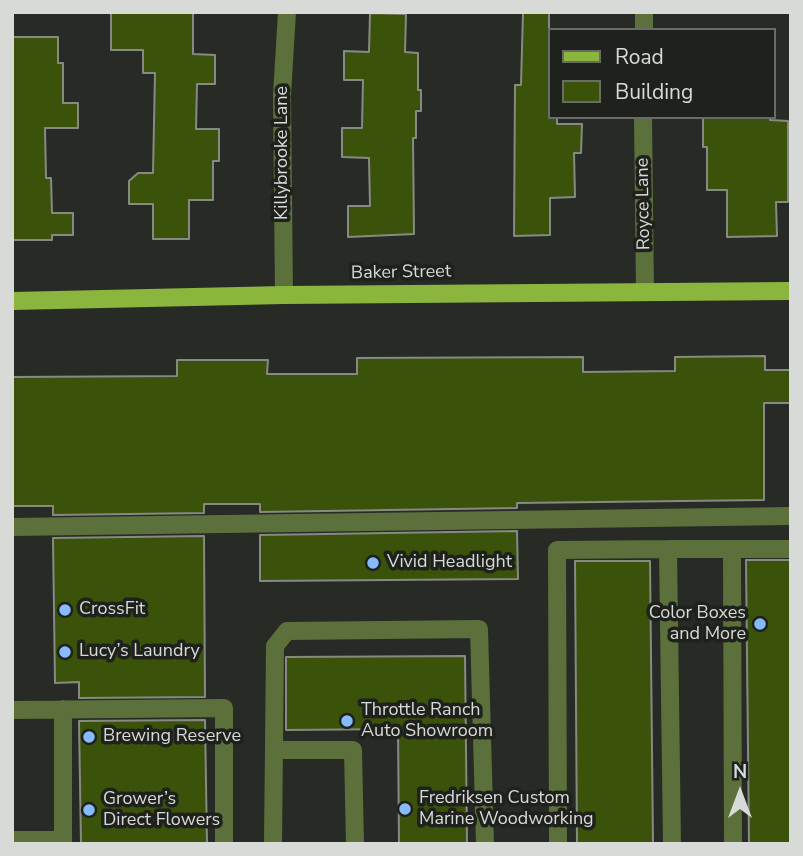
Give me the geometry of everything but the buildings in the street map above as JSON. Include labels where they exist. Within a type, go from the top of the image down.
[{"type":"main road","name":"Baker Street","points":[[12,301],[284,295],[791,291]]},
{"type":"street","name":"Killybrooke Lane","points":[[284,295],[282,95],[287,12]]},
{"type":"street","name":"Royce Lane","points":[[643,119],[645,292]]},
{"type":"street","points":[[12,527],[791,516]]},
{"type":"street","points":[[668,549],[672,844]]},
{"type":"street","points":[[732,549],[733,844]]},
{"type":"street","points":[[558,844],[557,550],[791,549]]},
{"type":"street","points":[[273,844],[275,646],[287,631],[479,629],[485,844]]},
{"type":"street","points":[[12,710],[224,708],[224,844]]},
{"type":"street","points":[[12,840],[63,842],[63,709]]},
{"type":"street","points":[[274,750],[353,750],[355,844]]},
{"type":"place","name":"Vivid Headlight","points":[[373,563]]},
{"type":"place","name":"CrossFit","points":[[65,610]]},
{"type":"place","name":"Color Boxes and More","points":[[760,624]]},
{"type":"place","name":"Lucy’s Laundry","points":[[65,652]]},
{"type":"place","name":"Throttle Ranch Auto Showroom","points":[[347,721]]},
{"type":"place","name":"Brewing Reserve","points":[[89,737]]},
{"type":"place","name":"Fredriksen Custom Marine Woodworking","points":[[405,809]]},
{"type":"place","name":"Grower’s Direct Flowers","points":[[89,810]]}]
